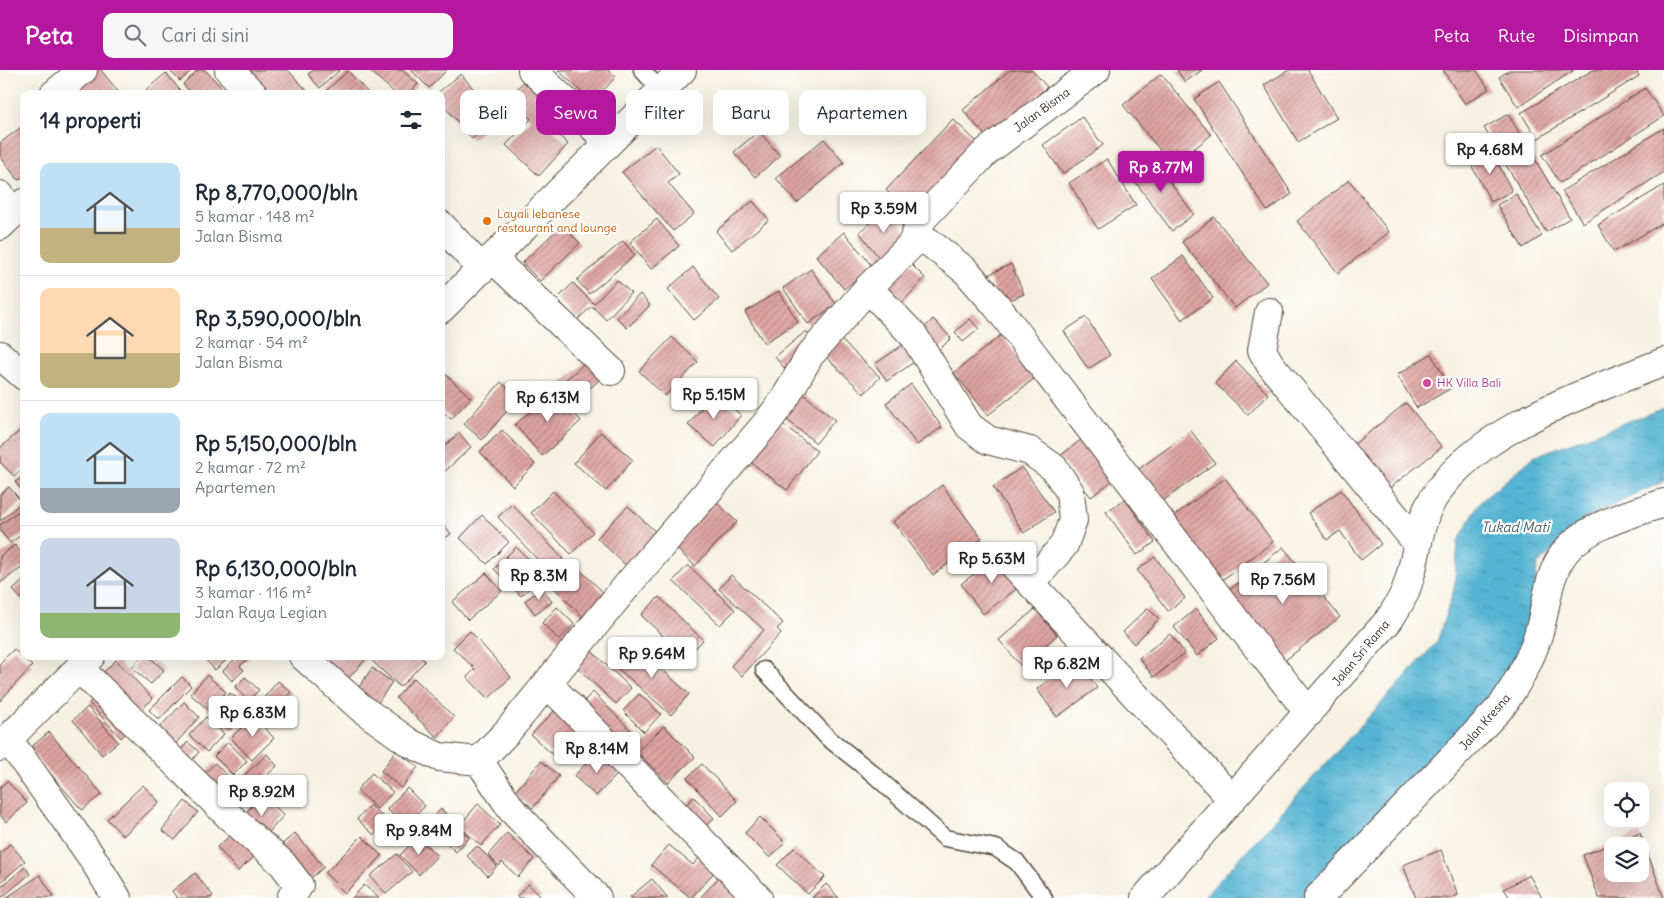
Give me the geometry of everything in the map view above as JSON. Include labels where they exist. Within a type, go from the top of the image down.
[{"type":"street","points":[[59,90],[83,70]]},
{"type":"street","points":[[229,70],[249,90]]},
{"type":"street","points":[[532,70],[609,142]]},
{"type":"street","points":[[661,90],[682,70]]},
{"type":"street","name":"Jalan Bisma","points":[[479,761],[507,732],[630,582],[765,425],[784,400],[810,355],[868,288],[911,245],[923,218],[987,150],[1096,70]]},
{"type":"street","points":[[445,305],[626,125]]},
{"type":"street","points":[[445,228],[611,371]]},
{"type":"street","points":[[917,233],[966,271],[996,305],[1308,713]]},
{"type":"street","points":[[868,288],[914,336],[969,426],[988,440],[1030,451],[1054,468],[1070,492],[1073,520],[1064,544],[1031,583]]},
{"type":"street","points":[[1269,312],[1263,335],[1262,350],[1270,364],[1418,543]]},
{"type":"street","points":[[0,355],[20,372]]},
{"type":"street","name":"Jalan Sri Rama","points":[[1145,898],[1389,620],[1405,594],[1427,510],[1448,477],[1465,460],[1488,444],[1563,402],[1664,362]]},
{"type":"street","name":"Jalan Kresna","points":[[1318,898],[1502,706],[1538,638],[1553,577],[1561,557],[1576,542],[1599,527],[1664,502]]},
{"type":"street","points":[[1010,561],[1231,798]]},
{"type":"street","points":[[307,660],[361,708],[416,747],[439,757],[479,761],[512,810],[597,898]]},
{"type":"street","points":[[117,898],[91,856],[4,743],[85,662],[222,809],[282,863],[299,885],[291,898]]},
{"type":"street","points":[[547,683],[758,898]]},
{"type":"lane","points":[[642,70],[659,90]]},
{"type":"lane","points":[[764,670],[828,738],[871,772],[945,838],[996,848],[1017,862],[1044,898]]},
{"type":"water","name":"Tukad Mati","points":[[1664,408],[1664,481],[1585,519],[1538,564],[1528,627],[1511,677],[1316,898],[1203,898],[1437,642],[1454,589],[1458,542],[1479,503],[1535,456]]},
{"type":"building","points":[[98,70],[101,70],[117,90],[81,90],[78,87]]},
{"type":"building","points":[[169,70],[192,70],[180,81]]},
{"type":"building","points":[[198,70],[205,70],[223,89],[188,90],[183,84]]},
{"type":"building","points":[[237,70],[288,70],[306,90],[256,90]]},
{"type":"building","points":[[314,70],[340,70],[320,88],[308,74]]},
{"type":"building","points":[[369,70],[402,70],[418,84],[413,90],[392,90]]},
{"type":"building","points":[[411,70],[447,70],[429,88]]},
{"type":"building","points":[[558,70],[608,70],[616,77],[604,90],[579,90]]},
{"type":"building","points":[[1010,70],[1032,70],[1047,87],[988,139],[963,110]]},
{"type":"building","points":[[1177,70],[1202,70],[1185,82]]},
{"type":"building","points":[[1289,70],[1308,70],[1337,118],[1298,142],[1264,85]]},
{"type":"building","points":[[1443,70],[1476,70],[1489,89],[1465,104]]},
{"type":"building","points":[[1510,70],[1574,70],[1518,107],[1499,77]]},
{"type":"building","points":[[1593,70],[1636,70],[1639,76],[1537,139],[1521,113]]},
{"type":"building","points":[[348,71],[365,90],[327,90]]},
{"type":"building","points":[[166,73],[180,90],[146,90]]},
{"type":"building","points":[[461,74],[474,90],[460,90],[460,125],[445,107],[445,90],[441,90]]},
{"type":"building","points":[[1161,74],[1211,135],[1173,166],[1123,105]]},
{"type":"building","points":[[530,75],[546,90],[536,90],[536,135],[559,135],[568,144],[539,176],[506,145],[516,135],[526,135],[526,124],[531,119],[526,114],[526,90],[516,90]]},
{"type":"building","points":[[1219,82],[1292,194],[1267,211],[1194,99]]},
{"type":"building","points":[[1645,88],[1664,116],[1560,183],[1542,155]]},
{"type":"building","points":[[1508,114],[1570,218],[1546,232],[1484,128]]},
{"type":"building","points":[[1082,117],[1103,145],[1063,174],[1043,145]]},
{"type":"building","points":[[953,119],[980,145],[913,216],[886,190]]},
{"type":"building","points":[[20,128],[20,179],[18,180],[0,156],[0,143]]},
{"type":"building","points":[[1664,128],[1664,172],[1583,223],[1562,191]]},
{"type":"building","points":[[469,135],[477,135],[472,139]]},
{"type":"building","points":[[754,135],[762,135],[780,156],[755,177],[734,152]]},
{"type":"building","points":[[824,139],[844,163],[797,203],[776,178]]},
{"type":"building","points":[[656,145],[679,174],[668,183],[694,214],[673,231],[622,172]]},
{"type":"building","points":[[1490,148],[1512,191],[1491,202],[1468,159]]},
{"type":"building","points":[[1150,156],[1194,214],[1172,231],[1128,172]]},
{"type":"building","points":[[1107,159],[1136,205],[1098,229],[1069,183]]},
{"type":"building","points":[[1349,180],[1389,232],[1338,273],[1297,221]]},
{"type":"building","points":[[1664,185],[1664,222],[1614,252],[1598,225]]},
{"type":"building","points":[[1516,194],[1542,236],[1523,248],[1497,205]]},
{"type":"building","points":[[753,201],[769,220],[732,250],[716,231]]},
{"type":"building","points":[[889,209],[910,236],[880,259],[859,232]]},
{"type":"building","points":[[1214,217],[1267,283],[1235,308],[1182,242]]},
{"type":"building","points":[[657,219],[679,246],[651,269],[630,242]]},
{"type":"building","points":[[562,225],[580,243],[540,281],[522,263]]},
{"type":"building","points":[[844,232],[872,266],[844,289],[816,256]]},
{"type":"building","points":[[623,241],[635,255],[589,294],[577,280]]},
{"type":"building","points":[[1183,256],[1213,298],[1182,320],[1152,279]]},
{"type":"building","points":[[905,258],[925,278],[897,308],[877,288]]},
{"type":"building","points":[[1011,264],[1024,294],[1001,304],[988,275]]},
{"type":"building","points":[[693,267],[719,299],[694,320],[668,289]]},
{"type":"building","points":[[811,269],[836,304],[808,324],[783,288]]},
{"type":"building","points":[[617,280],[631,293],[606,320],[592,306],[577,320],[557,299],[573,283],[594,304]]},
{"type":"building","points":[[779,291],[798,322],[764,343],[745,312]]},
{"type":"building","points":[[640,294],[650,305],[627,328],[617,318]]},
{"type":"building","points":[[1086,317],[1110,355],[1088,369],[1064,331]]},
{"type":"building","points":[[933,319],[951,338],[935,354],[916,336]]},
{"type":"building","points":[[970,319],[979,329],[963,342],[955,332]]},
{"type":"building","points":[[806,331],[816,343],[785,369],[775,357]]},
{"type":"building","points":[[835,334],[880,377],[864,394],[820,351]]},
{"type":"building","points":[[1001,335],[1035,378],[988,415],[954,373]]},
{"type":"building","points":[[672,337],[698,362],[665,396],[639,371]]},
{"type":"building","points":[[913,338],[924,355],[887,381],[875,364]]},
{"type":"building","points":[[1431,354],[1451,388],[1417,408],[1397,375]]},
{"type":"building","points":[[592,357],[607,373],[571,405],[556,388]]},
{"type":"building","points":[[1236,361],[1268,394],[1248,415],[1215,383]]},
{"type":"building","points":[[445,374],[471,398],[451,419],[445,414]]},
{"type":"building","points":[[501,382],[518,398],[482,440],[464,424]]},
{"type":"building","points":[[911,384],[942,427],[917,445],[886,403]]},
{"type":"building","points":[[554,390],[581,421],[542,456],[515,425]]},
{"type":"building","points":[[800,391],[835,420],[816,443],[782,416]]},
{"type":"building","points":[[714,393],[741,415],[715,447],[688,425]]},
{"type":"building","points":[[1406,403],[1442,447],[1387,490],[1352,446]]},
{"type":"building","points":[[779,421],[817,451],[787,490],[748,460]]},
{"type":"building","points":[[20,430],[20,471],[14,476],[0,462],[0,448]]},
{"type":"building","points":[[502,430],[535,464],[513,486],[480,452]]},
{"type":"building","points":[[1191,431],[1215,463],[1156,506],[1132,474]]},
{"type":"building","points":[[601,432],[633,460],[606,491],[574,463]]},
{"type":"building","points":[[459,433],[471,447],[445,471],[445,445]]},
{"type":"building","points":[[1088,434],[1120,475],[1091,497],[1059,457]]},
{"type":"building","points":[[1022,467],[1054,512],[1024,533],[993,487]]},
{"type":"building","points":[[1225,478],[1273,542],[1218,583],[1171,518]]},
{"type":"building","points":[[20,479],[20,488],[15,482]]},
{"type":"building","points":[[942,485],[982,539],[933,575],[893,522]]},
{"type":"building","points":[[9,487],[20,500],[20,504],[0,521],[0,495]]},
{"type":"building","points":[[1341,490],[1381,544],[1361,560],[1340,531],[1327,540],[1308,513]]},
{"type":"building","points":[[553,491],[593,532],[571,554],[531,513]]},
{"type":"building","points":[[1125,499],[1155,542],[1137,555],[1106,512]]},
{"type":"building","points":[[714,500],[737,522],[695,566],[672,544]]},
{"type":"building","points":[[512,504],[563,559],[549,572],[498,517]]},
{"type":"building","points":[[628,506],[661,537],[631,570],[597,538]]},
{"type":"building","points":[[20,510],[20,536],[10,543],[0,530],[0,525]]},
{"type":"building","points":[[482,515],[509,542],[487,564],[460,538]]},
{"type":"building","points":[[445,526],[451,534],[445,538]]},
{"type":"building","points":[[15,545],[20,552],[20,569],[0,583],[0,556]]},
{"type":"building","points":[[516,547],[544,574],[521,596],[494,569]]},
{"type":"building","points":[[1283,547],[1340,617],[1283,662],[1227,592]]},
{"type":"building","points":[[1000,554],[1023,584],[983,614],[961,584]]},
{"type":"building","points":[[1155,557],[1185,598],[1168,611],[1137,570]]},
{"type":"building","points":[[571,561],[609,598],[587,621],[550,584]]},
{"type":"building","points":[[688,565],[735,610],[720,625],[673,581]]},
{"type":"building","points":[[486,573],[502,591],[468,620],[452,602]]},
{"type":"building","points":[[731,575],[783,623],[777,629],[781,633],[742,676],[731,666],[764,630],[719,589]]},
{"type":"building","points":[[20,584],[20,598],[13,590]]},
{"type":"building","points":[[542,588],[552,602],[535,614],[525,601]]},
{"type":"building","points":[[659,597],[703,640],[686,658],[641,615]]},
{"type":"building","points":[[557,607],[574,624],[559,640],[542,623]]},
{"type":"building","points":[[1148,608],[1159,619],[1134,644],[1123,632]]},
{"type":"building","points":[[1035,609],[1057,635],[1021,666],[999,640]]},
{"type":"building","points":[[1196,609],[1219,638],[1197,656],[1174,627]]},
{"type":"building","points":[[470,631],[511,677],[488,699],[467,677],[475,669],[453,648]]},
{"type":"building","points":[[1170,634],[1185,653],[1154,677],[1139,658]]},
{"type":"building","points":[[633,643],[689,694],[671,715],[614,665]]},
{"type":"building","points":[[587,647],[631,688],[616,704],[572,663]]},
{"type":"building","points":[[14,649],[20,655],[20,660],[26,660],[32,666],[0,701],[0,663]]},
{"type":"building","points":[[116,660],[153,699],[135,715],[99,677]]},
{"type":"building","points":[[139,660],[153,660],[164,670],[151,684],[132,668]]},
{"type":"building","points":[[206,660],[226,660],[215,670]]},
{"type":"building","points":[[234,660],[247,660],[240,666],[244,670],[232,681],[223,671]]},
{"type":"building","points":[[323,660],[365,660],[341,686],[318,666]]},
{"type":"building","points":[[371,660],[424,660],[400,687]]},
{"type":"building","points":[[1078,660],[1097,688],[1057,717],[1037,689]]},
{"type":"building","points":[[372,668],[392,682],[375,707],[355,693]]},
{"type":"building","points":[[207,675],[226,692],[210,711],[190,694]]},
{"type":"building","points":[[182,677],[191,686],[159,720],[149,710]]},
{"type":"building","points":[[245,677],[259,690],[248,701],[235,687]]},
{"type":"building","points":[[414,678],[454,717],[437,737],[396,698]]},
{"type":"building","points":[[278,681],[291,692],[274,712],[261,701]]},
{"type":"building","points":[[593,692],[638,738],[622,753],[578,707]]},
{"type":"building","points":[[100,693],[132,727],[121,738],[89,703]]},
{"type":"building","points":[[230,693],[248,707],[230,730],[212,715]]},
{"type":"building","points":[[639,694],[661,714],[644,732],[623,711]]},
{"type":"building","points":[[184,702],[199,717],[170,750],[153,734]]},
{"type":"building","points":[[88,707],[118,742],[102,755],[73,720]]},
{"type":"building","points":[[556,709],[577,729],[553,755],[531,735]]},
{"type":"building","points":[[253,716],[274,738],[252,760],[231,738]]},
{"type":"building","points":[[206,717],[224,734],[207,752],[189,735]]},
{"type":"building","points":[[664,726],[695,757],[668,783],[637,752]]},
{"type":"building","points":[[49,732],[102,794],[82,810],[29,749]]},
{"type":"building","points":[[188,742],[199,752],[187,766],[176,755]]},
{"type":"building","points":[[228,742],[247,761],[233,775],[214,756]]},
{"type":"building","points":[[396,751],[418,767],[401,788],[381,771]]},
{"type":"building","points":[[598,751],[620,772],[596,796],[574,776]]},
{"type":"building","points":[[267,754],[277,766],[242,798],[232,787]]},
{"type":"building","points":[[541,761],[559,776],[533,808],[514,793]]},
{"type":"building","points":[[215,763],[231,780],[219,791],[203,774]]},
{"type":"building","points":[[702,764],[737,801],[722,816],[687,778]]},
{"type":"building","points":[[372,773],[393,792],[377,809],[357,790]]},
{"type":"building","points":[[7,781],[27,803],[6,822],[0,815],[0,787]]},
{"type":"building","points":[[143,785],[159,802],[123,836],[107,819]]},
{"type":"building","points":[[407,788],[425,806],[405,827],[387,809]]},
{"type":"building","points":[[262,795],[284,815],[262,840],[240,819]]},
{"type":"building","points":[[694,797],[714,818],[701,830],[681,809]]},
{"type":"building","points":[[185,801],[198,812],[175,840],[162,830]]},
{"type":"building","points":[[478,804],[500,825],[481,846],[459,826]]},
{"type":"building","points":[[370,805],[387,821],[374,835],[357,819]]},
{"type":"building","points":[[441,809],[469,838],[456,852],[427,824]]},
{"type":"building","points":[[760,817],[785,842],[770,858],[745,833]]},
{"type":"building","points":[[240,827],[261,851],[238,871],[217,847]]},
{"type":"building","points":[[295,833],[324,867],[306,882],[278,848]]},
{"type":"building","points":[[507,833],[534,859],[518,877],[502,862],[499,866],[488,855]]},
{"type":"building","points":[[1640,833],[1641,837],[1630,837]]},
{"type":"building","points":[[362,836],[382,856],[345,893],[325,873]]},
{"type":"building","points":[[418,837],[437,856],[419,875],[400,855]]},
{"type":"building","points":[[10,844],[25,861],[0,883],[0,853]]},
{"type":"building","points":[[669,845],[693,865],[701,856],[717,869],[691,898],[651,865]]},
{"type":"building","points":[[477,846],[497,866],[488,876],[467,856]]},
{"type":"building","points":[[1604,847],[1604,882],[1649,882],[1649,857],[1664,898],[1599,898],[1583,855]]},
{"type":"building","points":[[794,848],[825,877],[808,894],[777,865]]},
{"type":"building","points":[[1441,850],[1458,895],[1451,898],[1416,898],[1403,865]]},
{"type":"building","points":[[397,854],[412,872],[386,894],[370,876]]},
{"type":"building","points":[[25,867],[30,874],[1,898],[0,888]]},
{"type":"building","points":[[195,873],[213,896],[210,898],[177,898],[172,891]]},
{"type":"building","points":[[40,875],[54,897],[6,898]]},
{"type":"building","points":[[1529,875],[1542,898],[1510,898],[1504,889]]},
{"type":"building","points":[[720,876],[739,893],[735,898],[700,898]]},
{"type":"building","points":[[652,879],[668,898],[630,897]]},
{"type":"building","points":[[528,884],[542,898],[519,898],[517,896]]},
{"type":"building","points":[[826,884],[839,898],[812,898]]},
{"type":"building","points":[[364,885],[379,898],[352,898]]},
{"type":"place","name":"Layali lebanese restaurant and lounge","points":[[487,221]]},
{"type":"place","name":"HK Villa Bali","points":[[1427,383]]}]
